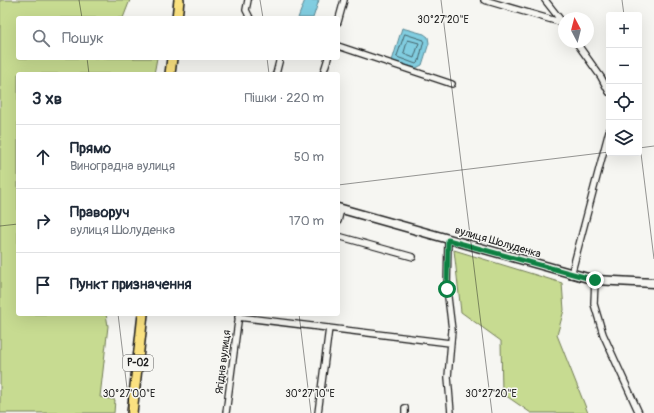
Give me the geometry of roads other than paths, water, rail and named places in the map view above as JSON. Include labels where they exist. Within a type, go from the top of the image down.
[{"type":"main road","points":[[177,16],[179,0]]},
{"type":"main road","points":[[170,72],[172,60]]},
{"type":"main road","name":"вулиця Шолуденка","points":[[340,208],[571,275],[595,280],[654,283]]},
{"type":"main road","name":"Р-02","points":[[132,413],[143,316]]},
{"type":"street","points":[[248,0],[246,10],[249,16]]},
{"type":"street","points":[[340,16],[344,0]]},
{"type":"street","points":[[484,0],[558,22]]},
{"type":"street","points":[[545,0],[558,17]]},
{"type":"street","points":[[340,47],[452,84]]},
{"type":"street","points":[[580,48],[606,86]]},
{"type":"street","points":[[276,72],[280,60]]},
{"type":"street","points":[[324,72],[327,60]]},
{"type":"street","points":[[571,275],[606,142]]},
{"type":"street","points":[[340,237],[413,257]]},
{"type":"street","points":[[448,240],[447,289],[451,320],[448,377],[451,413]]},
{"type":"street","points":[[595,280],[594,304],[603,334],[639,413]]},
{"type":"street","name":"Ягідна вулиця","points":[[226,413],[239,316]]},
{"type":"street","points":[[246,316],[450,343]]},
{"type":"street","points":[[318,413],[329,328]]},
{"type":"water","points":[[305,0],[319,0],[314,16],[299,16]]},
{"type":"water","points":[[402,28],[424,34],[428,37],[429,43],[422,65],[416,68],[392,61]]}]
